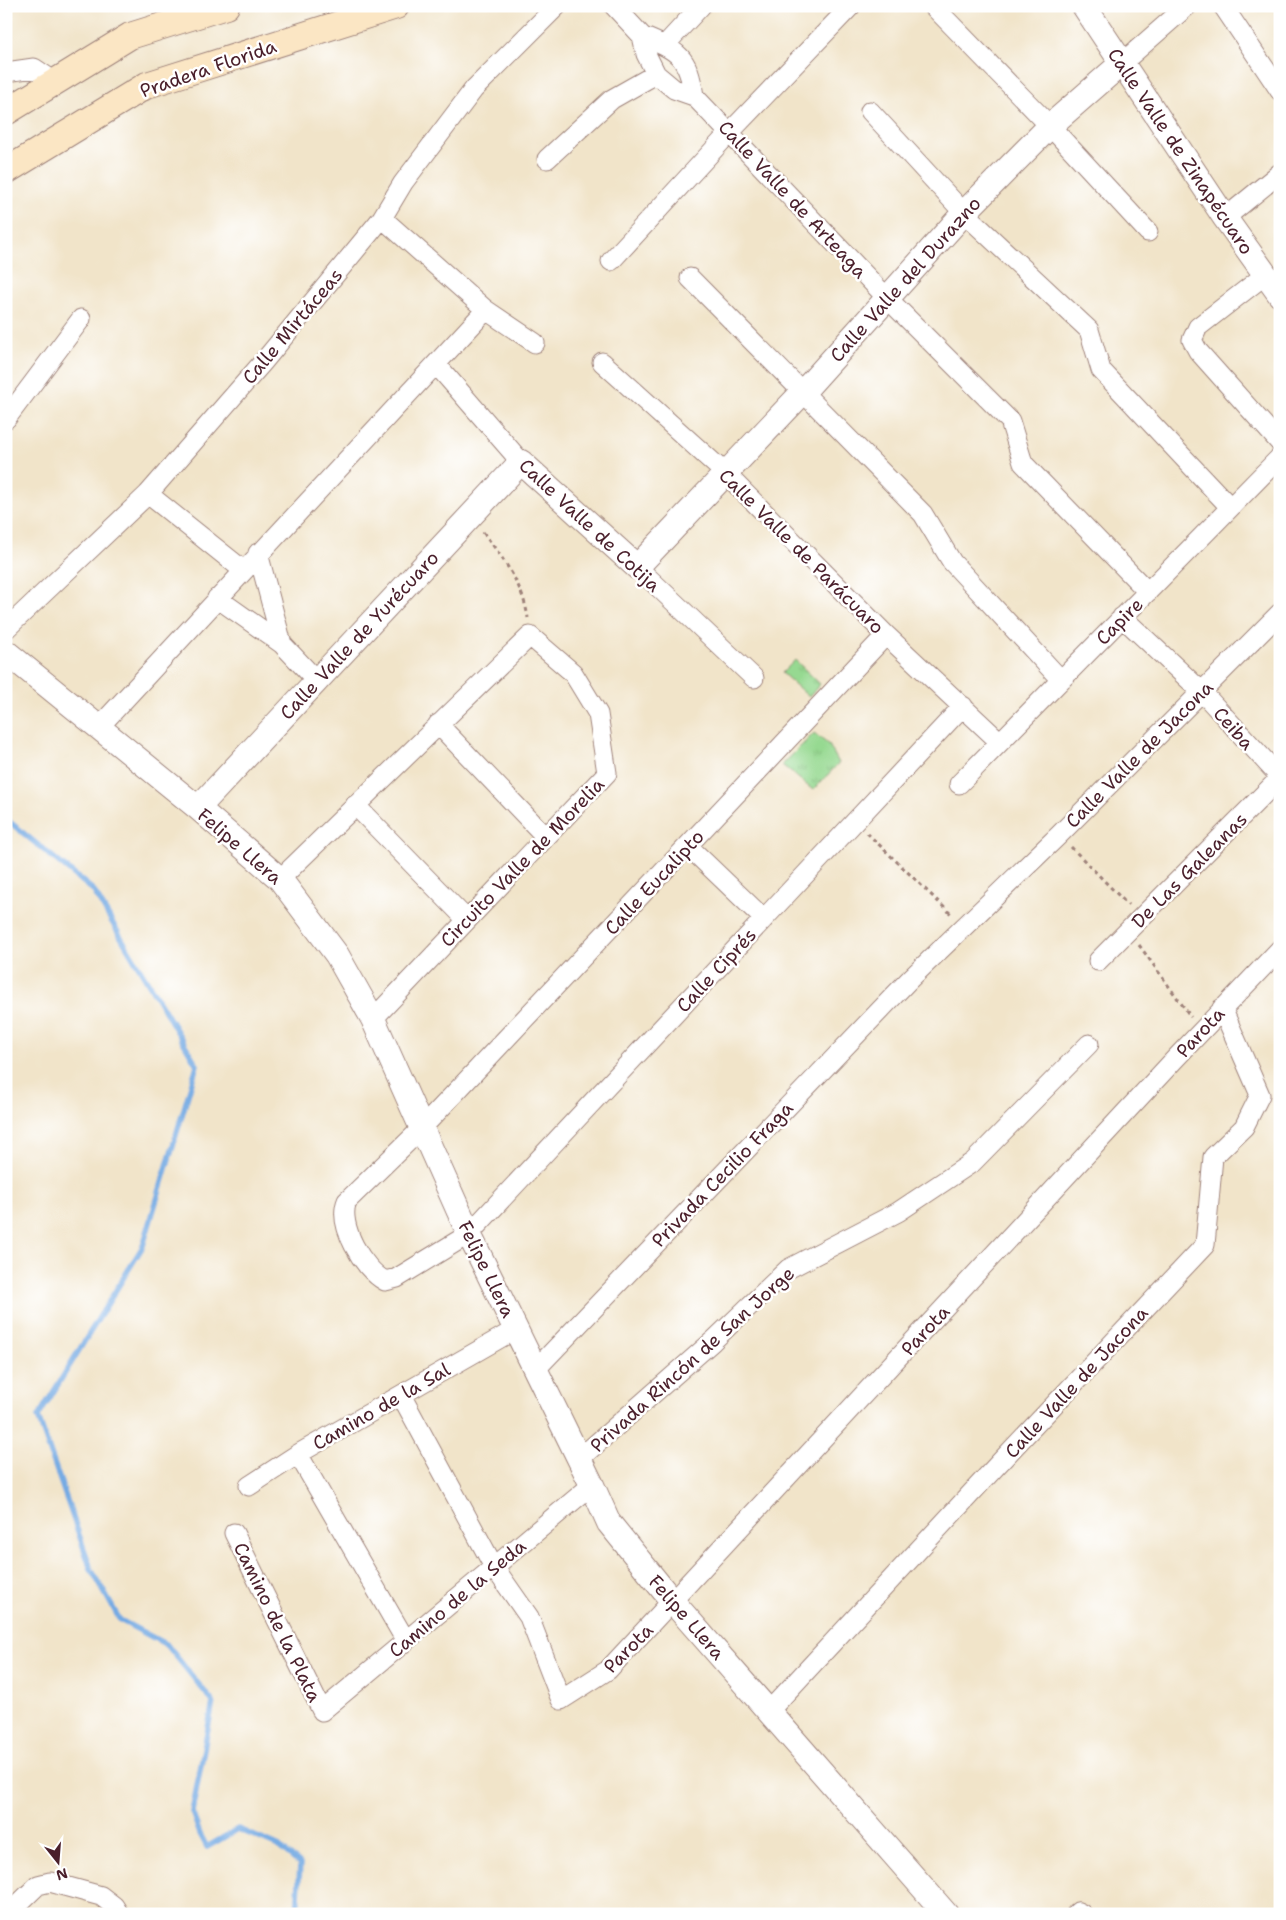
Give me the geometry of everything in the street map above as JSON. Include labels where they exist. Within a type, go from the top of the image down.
[{"type":"main road","points":[[6,112],[130,36],[226,6]]},
{"type":"main road","name":"Pradera Florida","points":[[6,171],[147,85],[396,6]]},
{"type":"street","name":"Calle Mirtáceas","points":[[6,629],[148,494],[264,361],[382,218],[403,183],[474,89],[558,6]]},
{"type":"street","name":"Calle Valle de Arteaga","points":[[614,6],[642,36],[665,45],[680,55],[691,74],[694,96]]},
{"type":"street","points":[[665,45],[702,6]]},
{"type":"street","points":[[611,261],[730,132],[851,6]]},
{"type":"street","points":[[933,6],[1050,126],[1148,232]]},
{"type":"street","name":"Calle Valle de Zinapécuaro","points":[[1084,6],[1225,218],[1280,295]]},
{"type":"street","name":"Calle Valle del Durazno","points":[[637,567],[804,392],[964,212],[1050,126],[1187,6]]},
{"type":"street","points":[[1223,6],[1280,91]]},
{"type":"street","name":"Calle Valle de Arteaga","points":[[642,36],[646,54],[656,74],[674,89],[694,96],[888,299],[1010,421],[1023,463],[1148,592]]},
{"type":"street","points":[[6,72],[34,68],[55,82]]},
{"type":"street","points":[[547,159],[612,99],[656,74]]},
{"type":"street","points":[[870,111],[964,212],[1090,330],[1101,370],[1230,507]]},
{"type":"street","points":[[1225,218],[1280,174]]},
{"type":"street","points":[[382,218],[486,310],[535,343]]},
{"type":"street","points":[[1265,275],[1198,327],[1192,340],[1198,351],[1280,443]]},
{"type":"street","points":[[690,278],[923,514],[952,562],[1061,680]]},
{"type":"street","points":[[99,727],[258,553],[486,310]]},
{"type":"street","points":[[6,419],[81,319]]},
{"type":"street","name":"Calle Valle de Parácuaro","points":[[602,362],[726,474],[886,635],[1000,742]]},
{"type":"street","name":"Calle Valle de Cotija","points":[[436,364],[521,462],[637,567],[754,678]]},
{"type":"street","name":"Capire","points":[[959,784],[1280,457]]},
{"type":"street","name":"Calle Valle de Yurécuaro","points":[[198,808],[521,462]]},
{"type":"street","points":[[148,494],[243,570]]},
{"type":"street","points":[[258,553],[282,644]]},
{"type":"street","points":[[217,598],[282,644],[317,681]]},
{"type":"street","name":"Calle Valle de Jacona","points":[[1059,834],[1280,612]]},
{"type":"street","name":"Ceiba","points":[[1122,617],[1201,691],[1280,778]]},
{"type":"street","name":"Calle Eucalipto","points":[[469,1234],[397,1278],[385,1281],[375,1276],[354,1248],[343,1210],[347,1201],[421,1129],[886,635]]},
{"type":"street","points":[[280,879],[530,636]]},
{"type":"street","name":"Circuito Valle de Morelia","points":[[373,1019],[607,773],[598,714],[573,673],[530,636]]},
{"type":"street","name":"Felipe Llera","points":[[6,652],[198,808],[280,879],[337,955],[373,1019],[469,1234],[580,1459],[609,1523],[673,1602],[946,1914]]},
{"type":"street","name":"Calle Ciprés","points":[[469,1234],[963,706]]},
{"type":"street","points":[[438,724],[546,837]]},
{"type":"street","name":"De Las Galeanas","points":[[1098,961],[1280,778]]},
{"type":"street","points":[[355,805],[467,920]]},
{"type":"street","name":"Privada Cecilio Fraga","points":[[536,1369],[909,980],[1059,834]]},
{"type":"street","points":[[688,846],[764,919]]},
{"type":"street","name":"Parota","points":[[494,1567],[529,1617],[561,1700],[608,1670],[1222,1008],[1280,949]]},
{"type":"street","name":"Calle Valle de Jacona","points":[[769,1711],[1205,1244],[1213,1156],[1244,1127],[1260,1095],[1222,1008]]},
{"type":"street","name":"Privada Rincón de San Jorge","points":[[580,1459],[712,1342],[788,1269],[898,1212],[973,1162],[1089,1044]]},
{"type":"street","name":"Camino de la Sal","points":[[249,1486],[298,1454],[516,1329]]},
{"type":"street","points":[[400,1395],[494,1567]]},
{"type":"street","points":[[298,1454],[406,1641]]},
{"type":"street","name":"Camino de la Seda","points":[[322,1711],[592,1485]]},
{"type":"street","name":"Camino de la Plata","points":[[234,1533],[322,1711]]},
{"type":"street","points":[[8,1914],[38,1885],[50,1882],[101,1896],[114,1906],[119,1914]]},
{"type":"path","points":[[471,516],[515,576],[526,602],[530,636]]},
{"type":"path","points":[[855,822],[964,926]]},
{"type":"path","name":"Calle Valle de Jacona","points":[[1059,834],[1135,924],[1201,1031]]},
{"type":"green space","points":[[795,660],[820,684],[809,697],[782,673]]},
{"type":"green space","points":[[814,733],[829,745],[839,763],[813,790],[782,765]]},
{"type":"waterway","points":[[6,819],[93,890],[197,1065],[143,1246],[38,1417],[91,1569],[120,1620],[167,1645],[213,1702],[192,1812],[200,1834],[207,1847],[238,1829],[278,1846],[300,1864],[297,1914]]}]
